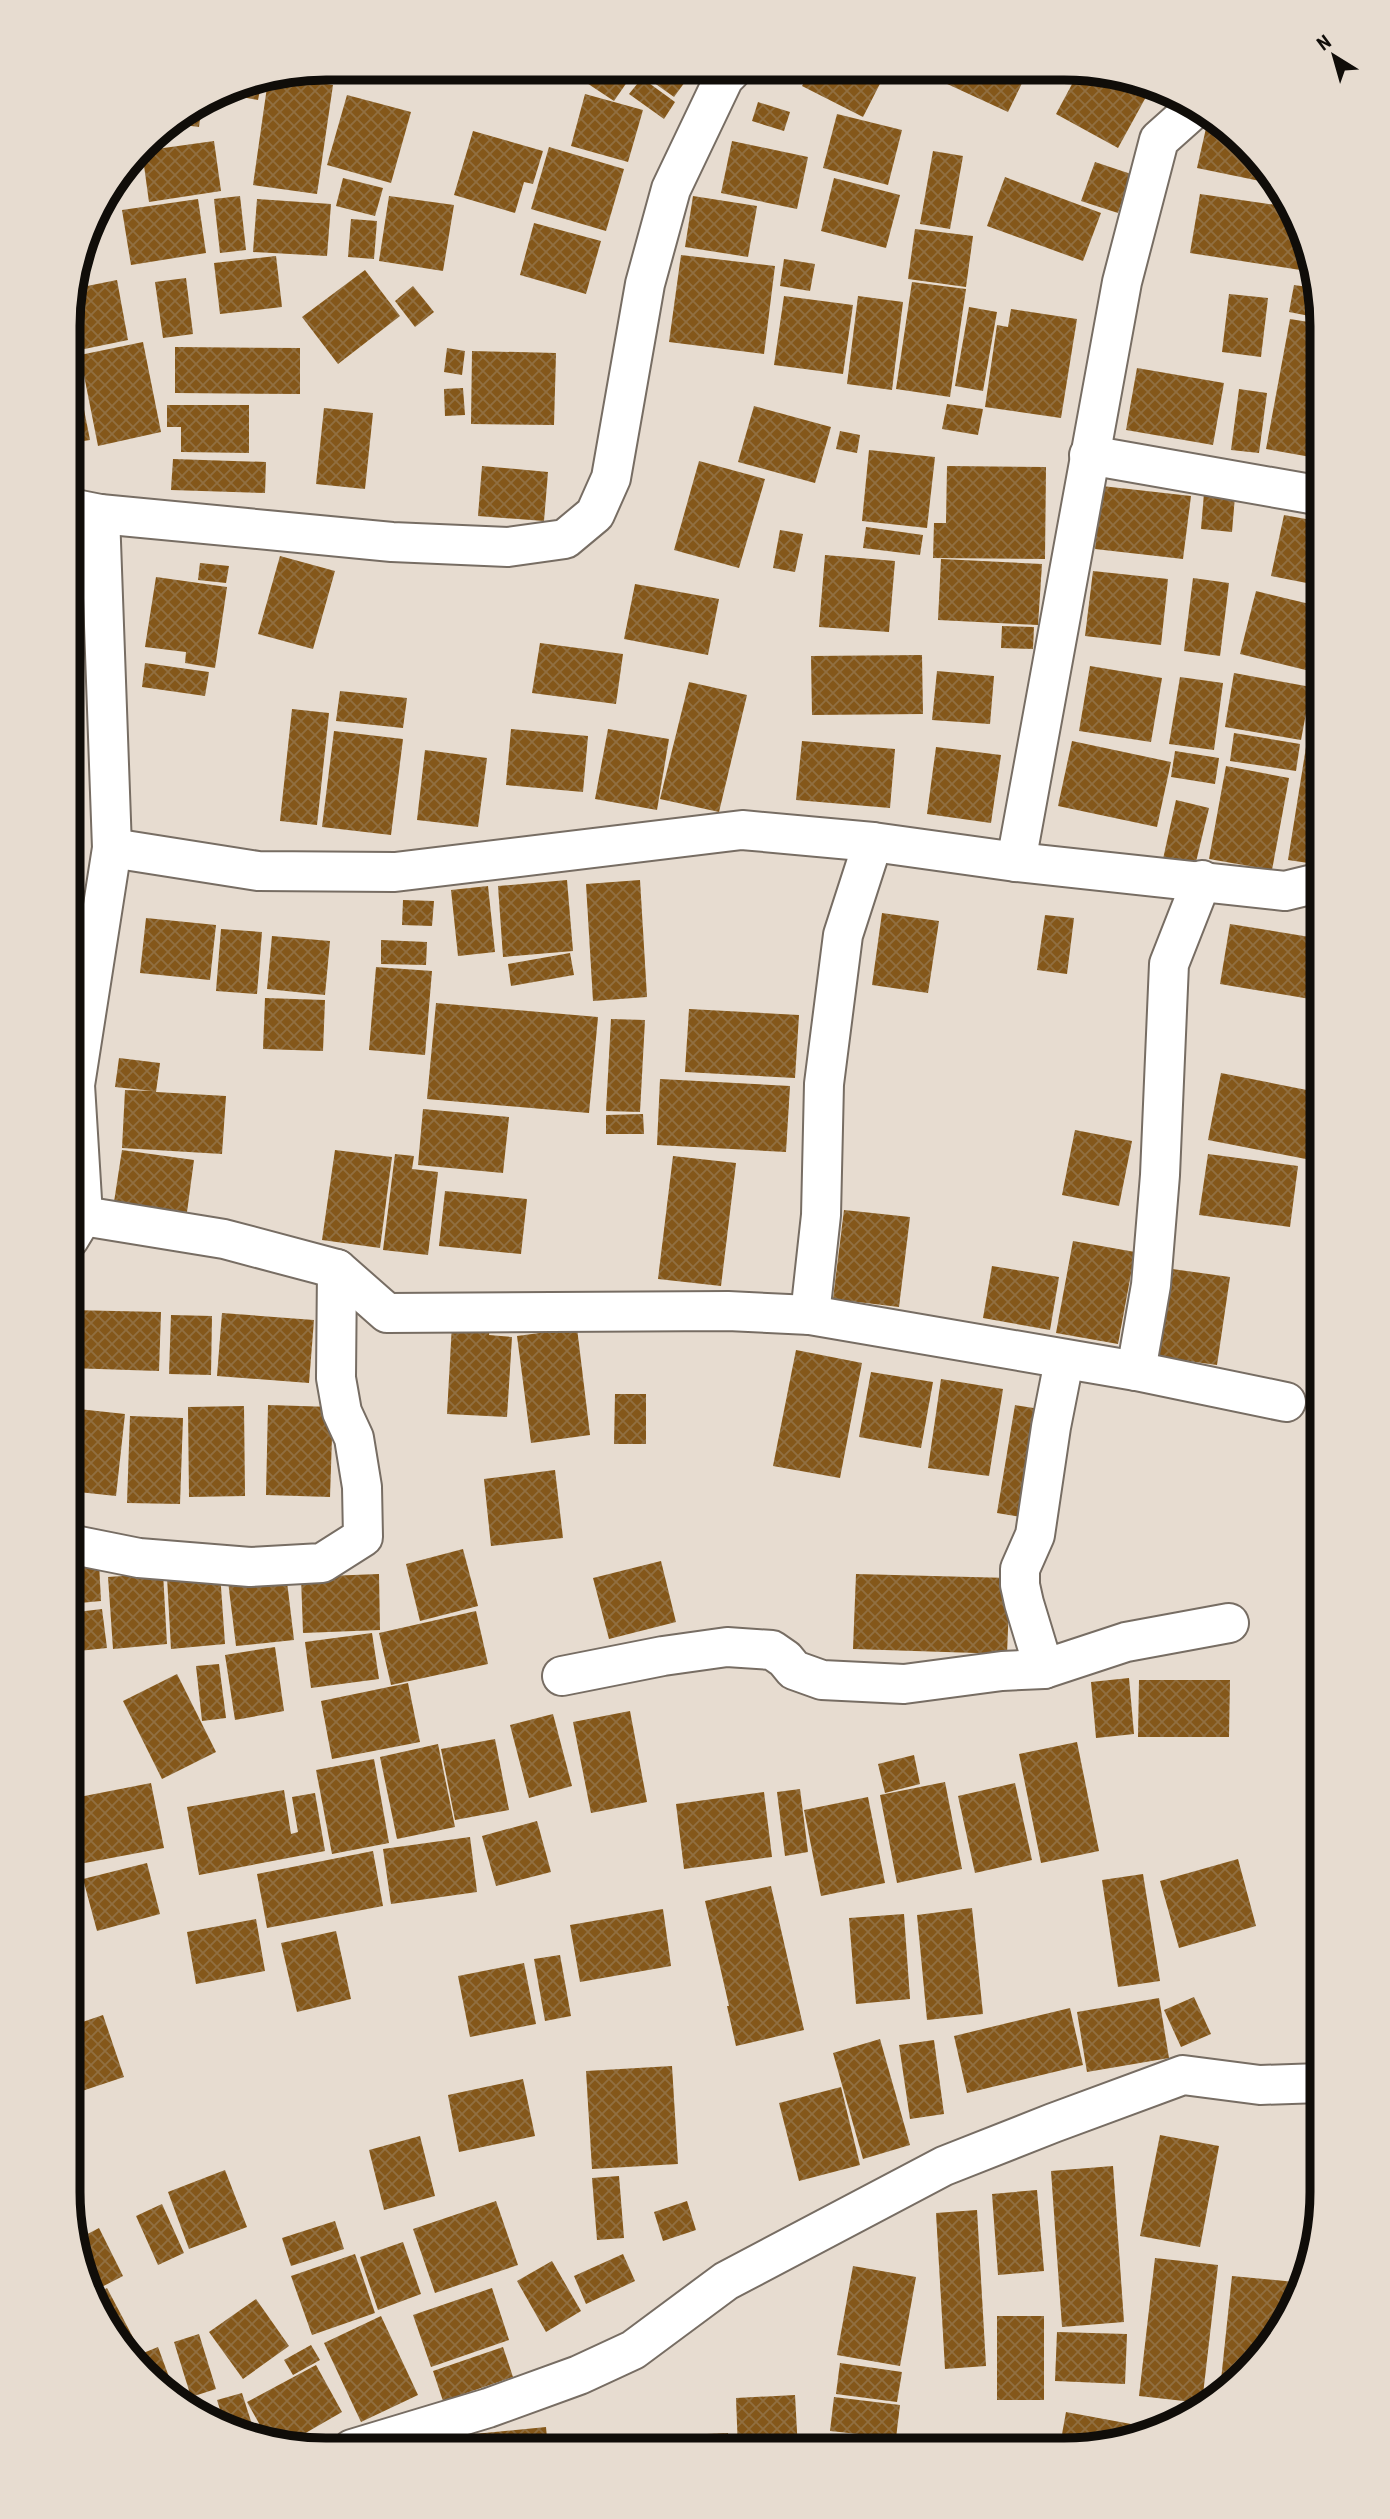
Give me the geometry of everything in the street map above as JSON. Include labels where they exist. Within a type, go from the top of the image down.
[{"type":"street","points":[[80,1053],[112,848],[85,511],[392,542],[508,547],[565,540],[595,514],[611,478],[645,284],[671,189],[723,80]]},
{"type":"street","points":[[1016,862],[1122,282],[1158,140],[1188,114]]},
{"type":"street","points":[[1089,455],[1310,494]]},
{"type":"street","points":[[112,848],[258,871],[395,872],[742,830],[873,842],[1016,862],[1285,891],[1310,885]]},
{"type":"street","points":[[810,1315],[821,1215],[824,1084],[843,935],[873,842]]},
{"type":"street","points":[[1136,1371],[1152,1271],[1160,1175],[1168,964],[1202,880]]},
{"type":"street","points":[[80,1228],[224,1239],[337,1269],[387,1313],[727,1311],[810,1315],[1136,1371],[1286,1402]]},
{"type":"street","points":[[80,1546],[139,1558],[250,1567],[322,1563],[363,1536],[362,1487],[354,1438],[342,1412],[336,1378],[337,1269]]},
{"type":"street","points":[[1044,1669],[1024,1603],[1020,1569],[1035,1535],[1064,1360]]},
{"type":"street","points":[[562,1676],[663,1656],[727,1647],[772,1650],[794,1670],[822,1679],[904,1684],[1002,1671],[1044,1669],[1126,1642],[1229,1623]]},
{"type":"street","points":[[388,2438],[488,2408],[579,2375],[633,2350],[726,2281],[944,2166],[1053,2123],[1183,2075],[1260,2085],[1309,2083]]},
{"type":"building","points":[[805,80],[882,80],[863,117],[802,86]]},
{"type":"building","points":[[946,80],[1024,80],[1008,112],[945,83]]},
{"type":"building","points":[[308,81],[333,85],[317,194],[253,185],[267,88]]},
{"type":"building","points":[[583,81],[628,81],[614,101]]},
{"type":"building","points":[[640,81],[646,81],[675,102],[664,119],[629,94]]},
{"type":"building","points":[[651,81],[686,81],[674,97]]},
{"type":"building","points":[[1074,81],[1112,85],[1147,95],[1118,148],[1056,114]]},
{"type":"building","points":[[260,90],[258,100],[242,96]]},
{"type":"building","points":[[585,94],[643,110],[628,162],[571,146]]},
{"type":"building","points":[[347,95],[411,112],[391,183],[327,165]]},
{"type":"building","points":[[758,102],[790,112],[784,131],[752,121]]},
{"type":"building","points":[[837,114],[902,130],[888,185],[823,168]]},
{"type":"building","points":[[201,115],[199,127],[185,125]]},
{"type":"building","points":[[1206,126],[1238,152],[1262,181],[1197,168]]},
{"type":"building","points":[[473,131],[543,151],[533,184],[524,182],[515,213],[454,195]]},
{"type":"building","points":[[214,141],[221,191],[149,202],[143,161],[155,149]]},
{"type":"building","points":[[732,141],[808,157],[797,209],[721,193]]},
{"type":"building","points":[[549,147],[624,169],[606,231],[531,209]]},
{"type":"building","points":[[933,151],[963,156],[950,229],[920,224]]},
{"type":"building","points":[[1095,162],[1131,174],[1118,213],[1081,201]]},
{"type":"building","points":[[1005,177],[1101,213],[1083,261],[987,226]]},
{"type":"building","points":[[343,178],[383,188],[375,216],[336,206]]},
{"type":"building","points":[[834,178],[900,195],[886,248],[821,231]]},
{"type":"building","points":[[1200,194],[1278,205],[1291,232],[1303,270],[1190,253]]},
{"type":"building","points":[[240,196],[246,250],[220,253],[214,199]]},
{"type":"building","points":[[389,196],[454,205],[443,271],[379,261]]},
{"type":"building","points":[[693,196],[757,206],[748,257],[685,247]]},
{"type":"building","points":[[198,199],[206,253],[131,265],[122,210]]},
{"type":"building","points":[[257,199],[331,204],[327,256],[253,252]]},
{"type":"building","points":[[351,219],[377,221],[374,259],[348,257]]},
{"type":"building","points":[[534,223],[601,241],[586,294],[520,275]]},
{"type":"building","points":[[915,229],[973,236],[966,287],[908,279]]},
{"type":"building","points":[[681,255],[775,266],[764,354],[669,342]]},
{"type":"building","points":[[276,256],[282,307],[220,314],[214,263]]},
{"type":"building","points":[[784,259],[815,264],[810,291],[780,286]]},
{"type":"building","points":[[365,270],[400,316],[338,364],[302,317]]},
{"type":"building","points":[[186,278],[193,334],[163,338],[155,282]]},
{"type":"building","points":[[117,280],[128,340],[80,350],[84,287]]},
{"type":"building","points":[[912,282],[966,289],[950,397],[896,389]]},
{"type":"building","points":[[1294,285],[1306,287],[1309,316],[1289,312]]},
{"type":"building","points":[[413,286],[434,312],[415,327],[395,301]]},
{"type":"building","points":[[1229,294],[1268,298],[1261,357],[1222,352]]},
{"type":"building","points":[[784,296],[853,305],[843,374],[774,365]]},
{"type":"building","points":[[858,296],[903,302],[892,390],[847,384]]},
{"type":"building","points":[[969,307],[997,312],[983,391],[955,386]]},
{"type":"building","points":[[1011,309],[1077,319],[1061,418],[985,407],[997,325],[1008,327]]},
{"type":"building","points":[[1290,319],[1310,322],[1310,457],[1266,449]]},
{"type":"building","points":[[143,342],[161,432],[98,446],[80,355]]},
{"type":"building","points":[[175,347],[300,348],[300,394],[175,393]]},
{"type":"building","points":[[447,348],[465,351],[462,375],[444,372]]},
{"type":"building","points":[[472,351],[556,353],[554,425],[471,424]]},
{"type":"building","points":[[1137,368],[1224,383],[1213,445],[1126,430]]},
{"type":"building","points":[[463,388],[465,415],[445,416],[444,389]]},
{"type":"building","points":[[80,389],[90,440],[80,442]]},
{"type":"building","points":[[1239,389],[1267,393],[1259,453],[1231,450]]},
{"type":"building","points":[[947,404],[983,409],[978,435],[942,429]]},
{"type":"building","points":[[167,405],[249,405],[249,453],[181,452],[181,427],[167,427]]},
{"type":"building","points":[[754,406],[831,427],[815,483],[738,462]]},
{"type":"building","points":[[324,408],[373,413],[365,489],[316,484]]},
{"type":"building","points":[[840,431],[860,435],[857,453],[836,449]]},
{"type":"building","points":[[869,450],[935,457],[927,528],[862,521]]},
{"type":"building","points":[[173,459],[266,462],[265,493],[171,490]]},
{"type":"building","points":[[699,461],[765,479],[739,568],[674,550]]},
{"type":"building","points":[[482,466],[548,472],[544,521],[478,516]]},
{"type":"building","points":[[947,466],[1046,467],[1045,559],[933,558],[934,523],[946,523]]},
{"type":"building","points":[[1102,486],[1191,496],[1183,559],[1095,549]]},
{"type":"building","points":[[1204,493],[1235,496],[1232,532],[1201,529]]},
{"type":"building","points":[[1284,515],[1310,520],[1310,584],[1271,576]]},
{"type":"building","points":[[866,527],[923,535],[920,555],[863,548]]},
{"type":"building","points":[[780,530],[803,534],[795,572],[773,568]]},
{"type":"building","points":[[825,555],[895,561],[889,632],[819,627]]},
{"type":"building","points":[[280,556],[335,571],[313,649],[258,634]]},
{"type":"building","points":[[941,559],[1042,564],[1038,625],[938,620]]},
{"type":"building","points":[[200,563],[229,566],[226,583],[198,580]]},
{"type":"building","points":[[1093,571],[1168,579],[1161,645],[1085,636]]},
{"type":"building","points":[[156,577],[227,587],[215,668],[185,663],[186,652],[145,647]]},
{"type":"building","points":[[1193,578],[1229,583],[1220,656],[1184,651]]},
{"type":"building","points":[[635,584],[719,599],[708,655],[624,639]]},
{"type":"building","points":[[1256,591],[1310,604],[1310,671],[1240,654]]},
{"type":"building","points":[[1002,626],[1034,627],[1033,649],[1001,648]]},
{"type":"building","points":[[540,643],[623,654],[616,704],[532,693]]},
{"type":"building","points":[[922,655],[923,714],[812,715],[811,656]]},
{"type":"building","points":[[145,663],[209,672],[205,696],[142,687]]},
{"type":"building","points":[[1090,666],[1162,678],[1151,742],[1079,731]]},
{"type":"building","points":[[937,671],[994,676],[990,724],[932,720]]},
{"type":"building","points":[[1234,673],[1310,687],[1301,740],[1225,727]]},
{"type":"building","points":[[1180,677],[1223,683],[1214,750],[1169,744]]},
{"type":"building","points":[[689,682],[747,695],[719,812],[660,799]]},
{"type":"building","points":[[340,691],[407,698],[403,728],[336,721]]},
{"type":"building","points":[[292,709],[329,713],[317,825],[280,821]]},
{"type":"building","points":[[511,729],[588,736],[583,792],[506,785]]},
{"type":"building","points":[[608,729],[669,739],[657,810],[595,799]]},
{"type":"building","points":[[334,731],[403,739],[391,835],[322,827]]},
{"type":"building","points":[[1234,733],[1300,744],[1296,771],[1230,761]]},
{"type":"building","points":[[802,741],[895,749],[890,808],[796,800]]},
{"type":"building","points":[[1072,741],[1171,762],[1157,827],[1058,806]]},
{"type":"building","points":[[936,747],[1001,755],[991,823],[927,814]]},
{"type":"building","points":[[1306,747],[1310,747],[1310,863],[1288,860]]},
{"type":"building","points":[[425,750],[487,758],[478,827],[417,820]]},
{"type":"building","points":[[1175,751],[1219,758],[1215,784],[1171,777]]},
{"type":"building","points":[[1226,766],[1289,778],[1272,870],[1209,859]]},
{"type":"building","points":[[1176,800],[1209,808],[1195,866],[1163,859]]},
{"type":"building","points":[[567,880],[573,951],[503,957],[498,886]]},
{"type":"building","points":[[640,880],[647,997],[593,1001],[586,884]]},
{"type":"building","points":[[488,886],[495,952],[458,956],[451,890]]},
{"type":"building","points":[[403,900],[434,901],[432,926],[402,925]]},
{"type":"building","points":[[882,913],[939,921],[928,993],[872,985]]},
{"type":"building","points":[[1045,915],[1074,918],[1067,974],[1037,970]]},
{"type":"building","points":[[146,918],[216,925],[210,980],[140,973]]},
{"type":"building","points":[[1230,924],[1310,937],[1310,999],[1220,984]]},
{"type":"building","points":[[221,929],[262,932],[257,994],[216,991]]},
{"type":"building","points":[[272,936],[330,941],[325,995],[267,989]]},
{"type":"building","points":[[381,940],[427,942],[426,965],[381,964]]},
{"type":"building","points":[[570,953],[574,975],[511,986],[508,964]]},
{"type":"building","points":[[376,967],[432,971],[425,1055],[369,1050]]},
{"type":"building","points":[[265,998],[325,1000],[323,1051],[263,1049]]},
{"type":"building","points":[[436,1003],[598,1017],[589,1113],[427,1099]]},
{"type":"building","points":[[689,1009],[799,1015],[795,1078],[685,1072]]},
{"type":"building","points":[[611,1019],[645,1020],[640,1112],[606,1111]]},
{"type":"building","points":[[119,1058],[160,1063],[156,1092],[226,1096],[222,1154],[122,1148],[125,1090],[153,1091],[115,1087]]},
{"type":"building","points":[[1221,1073],[1310,1091],[1310,1160],[1208,1140]]},
{"type":"building","points":[[660,1079],[790,1086],[786,1152],[657,1145]]},
{"type":"building","points":[[423,1109],[509,1117],[503,1173],[418,1165]]},
{"type":"building","points":[[643,1114],[644,1134],[606,1134],[606,1115]]},
{"type":"building","points":[[1075,1130],[1132,1141],[1119,1206],[1062,1195]]},
{"type":"building","points":[[122,1150],[194,1160],[187,1212],[114,1202]]},
{"type":"building","points":[[335,1150],[392,1157],[380,1248],[322,1240]]},
{"type":"building","points":[[395,1154],[414,1156],[412,1169],[438,1172],[428,1255],[383,1250]]},
{"type":"building","points":[[1208,1154],[1298,1166],[1290,1227],[1199,1215]]},
{"type":"building","points":[[673,1156],[736,1163],[721,1286],[658,1279]]},
{"type":"building","points":[[445,1191],[527,1199],[521,1254],[439,1246]]},
{"type":"building","points":[[844,1210],[910,1217],[899,1307],[833,1299]]},
{"type":"building","points":[[1073,1241],[1135,1252],[1118,1344],[1056,1333]]},
{"type":"building","points":[[992,1266],[1059,1277],[1050,1330],[983,1318]]},
{"type":"building","points":[[1165,1268],[1230,1277],[1217,1365],[1152,1356]]},
{"type":"building","points":[[80,1310],[161,1312],[159,1371],[80,1368]]},
{"type":"building","points":[[222,1313],[314,1320],[309,1383],[217,1376]]},
{"type":"building","points":[[171,1315],[212,1316],[211,1375],[169,1374]]},
{"type":"building","points":[[452,1324],[490,1326],[489,1335],[512,1337],[507,1417],[447,1414]]},
{"type":"building","points":[[577,1328],[590,1435],[531,1443],[517,1336]]},
{"type":"building","points":[[796,1350],[862,1363],[840,1478],[773,1466]]},
{"type":"building","points":[[871,1372],[933,1382],[921,1448],[859,1437]]},
{"type":"building","points":[[941,1379],[1003,1389],[989,1476],[928,1468]]},
{"type":"building","points":[[615,1394],[646,1394],[646,1444],[614,1444]]},
{"type":"building","points":[[268,1405],[333,1407],[330,1497],[266,1495]]},
{"type":"building","points":[[1015,1405],[1046,1410],[1028,1518],[997,1513]]},
{"type":"building","points":[[244,1406],[245,1496],[189,1497],[188,1407]]},
{"type":"building","points":[[80,1409],[125,1414],[116,1496],[80,1492]]},
{"type":"building","points":[[130,1416],[183,1418],[180,1504],[127,1503]]},
{"type":"building","points":[[555,1470],[563,1538],[491,1546],[484,1479]]},
{"type":"building","points":[[463,1549],[478,1606],[420,1621],[406,1564]]},
{"type":"building","points":[[661,1561],[676,1622],[609,1639],[593,1578]]},
{"type":"building","points":[[99,1563],[101,1601],[80,1603],[80,1564]]},
{"type":"building","points":[[285,1565],[294,1640],[236,1646],[227,1573]]},
{"type":"building","points":[[163,1573],[167,1644],[113,1649],[108,1577]]},
{"type":"building","points":[[220,1573],[225,1644],[171,1649],[167,1577]]},
{"type":"building","points":[[379,1574],[380,1630],[303,1633],[301,1577]]},
{"type":"building","points":[[856,1574],[1010,1578],[1007,1654],[853,1649]]},
{"type":"building","points":[[102,1609],[107,1648],[80,1651],[80,1612]]},
{"type":"building","points":[[476,1611],[488,1664],[391,1685],[379,1633]]},
{"type":"building","points":[[372,1633],[379,1679],[311,1688],[305,1642]]},
{"type":"building","points":[[275,1647],[284,1711],[235,1720],[225,1655]]},
{"type":"building","points":[[219,1664],[226,1718],[202,1721],[196,1666]]},
{"type":"building","points":[[177,1674],[216,1752],[162,1779],[123,1701]]},
{"type":"building","points":[[1129,1678],[1134,1734],[1096,1738],[1091,1682]]},
{"type":"building","points":[[1139,1680],[1230,1680],[1229,1737],[1138,1737]]},
{"type":"building","points":[[408,1683],[420,1742],[332,1759],[321,1701]]},
{"type":"building","points":[[630,1711],[647,1802],[591,1813],[573,1722]]},
{"type":"building","points":[[553,1714],[572,1786],[529,1798],[510,1725]]},
{"type":"building","points":[[495,1739],[509,1810],[455,1820],[441,1749]]},
{"type":"building","points":[[1077,1742],[1099,1851],[1041,1863],[1019,1754]]},
{"type":"building","points":[[438,1744],[455,1827],[397,1839],[380,1757]]},
{"type":"building","points":[[914,1755],[920,1784],[885,1793],[878,1764]]},
{"type":"building","points":[[374,1759],[389,1843],[332,1854],[316,1770]]},
{"type":"building","points":[[945,1782],[962,1869],[897,1883],[880,1795]]},
{"type":"building","points":[[151,1783],[164,1848],[80,1864],[80,1797]]},
{"type":"building","points":[[1015,1783],[1032,1860],[975,1873],[958,1796]]},
{"type":"building","points":[[800,1789],[808,1852],[785,1856],[777,1792]]},
{"type":"building","points":[[284,1790],[291,1834],[298,1832],[292,1797],[315,1793],[325,1851],[199,1875],[187,1807]]},
{"type":"building","points":[[764,1792],[772,1857],[684,1869],[676,1804]]},
{"type":"building","points":[[868,1797],[885,1883],[821,1896],[804,1810]]},
{"type":"building","points":[[537,1821],[551,1872],[496,1886],[482,1836]]},
{"type":"building","points":[[470,1837],[477,1892],[391,1904],[383,1849]]},
{"type":"building","points":[[373,1851],[383,1906],[267,1928],[257,1874]]},
{"type":"building","points":[[1238,1859],[1256,1926],[1179,1948],[1160,1881]]},
{"type":"building","points":[[147,1863],[160,1914],[97,1931],[83,1879]]},
{"type":"building","points":[[1143,1874],[1160,1981],[1118,1987],[1102,1880]]},
{"type":"building","points":[[771,1886],[804,2030],[736,2046],[705,1901]]},
{"type":"building","points":[[972,1908],[983,2014],[927,2020],[917,1915]]},
{"type":"building","points":[[663,1909],[671,1966],[580,1982],[570,1925]]},
{"type":"building","points":[[904,1914],[910,1999],[856,2004],[849,1918]]},
{"type":"building","points":[[256,1919],[265,1971],[196,1984],[187,1932]]},
{"type":"building","points":[[336,1931],[351,1999],[297,2012],[281,1943]]},
{"type":"building","points":[[560,1955],[571,2016],[545,2021],[534,1959]]},
{"type":"building","points":[[524,1963],[536,2024],[470,2037],[458,1976]]},
{"type":"building","points":[[1194,1997],[1211,2034],[1181,2047],[1164,2010]]},
{"type":"building","points":[[1159,1998],[1169,2058],[1087,2072],[1077,2012]]},
{"type":"building","points":[[1070,2008],[1083,2065],[967,2093],[954,2036]]},
{"type":"building","points":[[103,2015],[124,2077],[80,2092],[80,2023]]},
{"type":"building","points":[[880,2039],[910,2145],[863,2159],[833,2053]]},
{"type":"building","points":[[934,2040],[944,2114],[910,2119],[899,2045]]},
{"type":"building","points":[[672,2066],[678,2164],[592,2169],[586,2071]]},
{"type":"building","points":[[523,2079],[535,2136],[459,2152],[448,2095]]},
{"type":"building","points":[[841,2087],[860,2165],[799,2181],[779,2103]]},
{"type":"building","points":[[1160,2135],[1219,2146],[1200,2247],[1140,2236]]},
{"type":"building","points":[[420,2136],[435,2196],[384,2210],[369,2150]]},
{"type":"building","points":[[1113,2166],[1124,2322],[1062,2327],[1051,2171]]},
{"type":"building","points":[[225,2170],[247,2227],[189,2249],[168,2192]]},
{"type":"building","points":[[619,2176],[624,2238],[597,2240],[592,2178]]},
{"type":"building","points":[[1037,2190],[1044,2271],[998,2275],[992,2194]]},
{"type":"building","points":[[496,2201],[518,2265],[435,2293],[413,2229]]},
{"type":"building","points":[[687,2201],[696,2230],[663,2241],[654,2212]]},
{"type":"building","points":[[162,2204],[184,2253],[158,2265],[136,2216]]},
{"type":"building","points":[[977,2210],[986,2366],[945,2369],[936,2213]]},
{"type":"building","points":[[335,2221],[344,2249],[291,2266],[282,2238]]},
{"type":"building","points":[[99,2228],[123,2276],[100,2288],[84,2236]]},
{"type":"building","points":[[403,2242],[421,2294],[378,2310],[360,2257]]},
{"type":"building","points":[[355,2254],[375,2313],[312,2335],[291,2276]]},
{"type":"building","points":[[623,2254],[635,2281],[586,2304],[574,2276]]},
{"type":"building","points":[[1155,2258],[1218,2265],[1203,2395],[1193,2402],[1139,2396]]},
{"type":"building","points":[[552,2261],[581,2311],[546,2332],[517,2281]]},
{"type":"building","points":[[853,2266],[916,2277],[900,2366],[837,2355]]},
{"type":"building","points":[[1232,2276],[1293,2282],[1277,2316],[1259,2342],[1221,2382]]},
{"type":"building","points":[[107,2288],[136,2343],[133,2345],[113,2316],[101,2291]]},
{"type":"building","points":[[492,2288],[509,2340],[431,2367],[413,2315]]},
{"type":"building","points":[[256,2299],[289,2346],[243,2379],[209,2332]]},
{"type":"building","points":[[381,2316],[418,2395],[361,2422],[324,2343]]},
{"type":"building","points":[[997,2316],[1044,2316],[1044,2400],[997,2400]]},
{"type":"building","points":[[1057,2332],[1127,2334],[1125,2384],[1055,2381]]},
{"type":"building","points":[[199,2334],[216,2389],[191,2397],[174,2342]]},
{"type":"building","points":[[311,2345],[320,2360],[293,2375],[284,2360]]},
{"type":"building","points":[[158,2347],[172,2384],[152,2367],[140,2354]]},
{"type":"building","points":[[503,2347],[513,2377],[443,2401],[433,2371]]},
{"type":"building","points":[[840,2363],[902,2372],[897,2402],[836,2394]]},
{"type":"building","points":[[316,2365],[342,2412],[299,2437],[263,2430],[247,2402]]},
{"type":"building","points":[[242,2393],[253,2427],[222,2415],[217,2400]]},
{"type":"building","points":[[795,2395],[797,2438],[738,2438],[736,2398]]},
{"type":"building","points":[[834,2397],[900,2405],[896,2438],[830,2431]]},
{"type":"building","points":[[1066,2412],[1131,2424],[1130,2429],[1112,2434],[1061,2438]]},
{"type":"building","points":[[546,2427],[547,2438],[474,2438],[474,2434]]},
{"type":"building","points":[[728,2433],[728,2438],[664,2436]]}]
